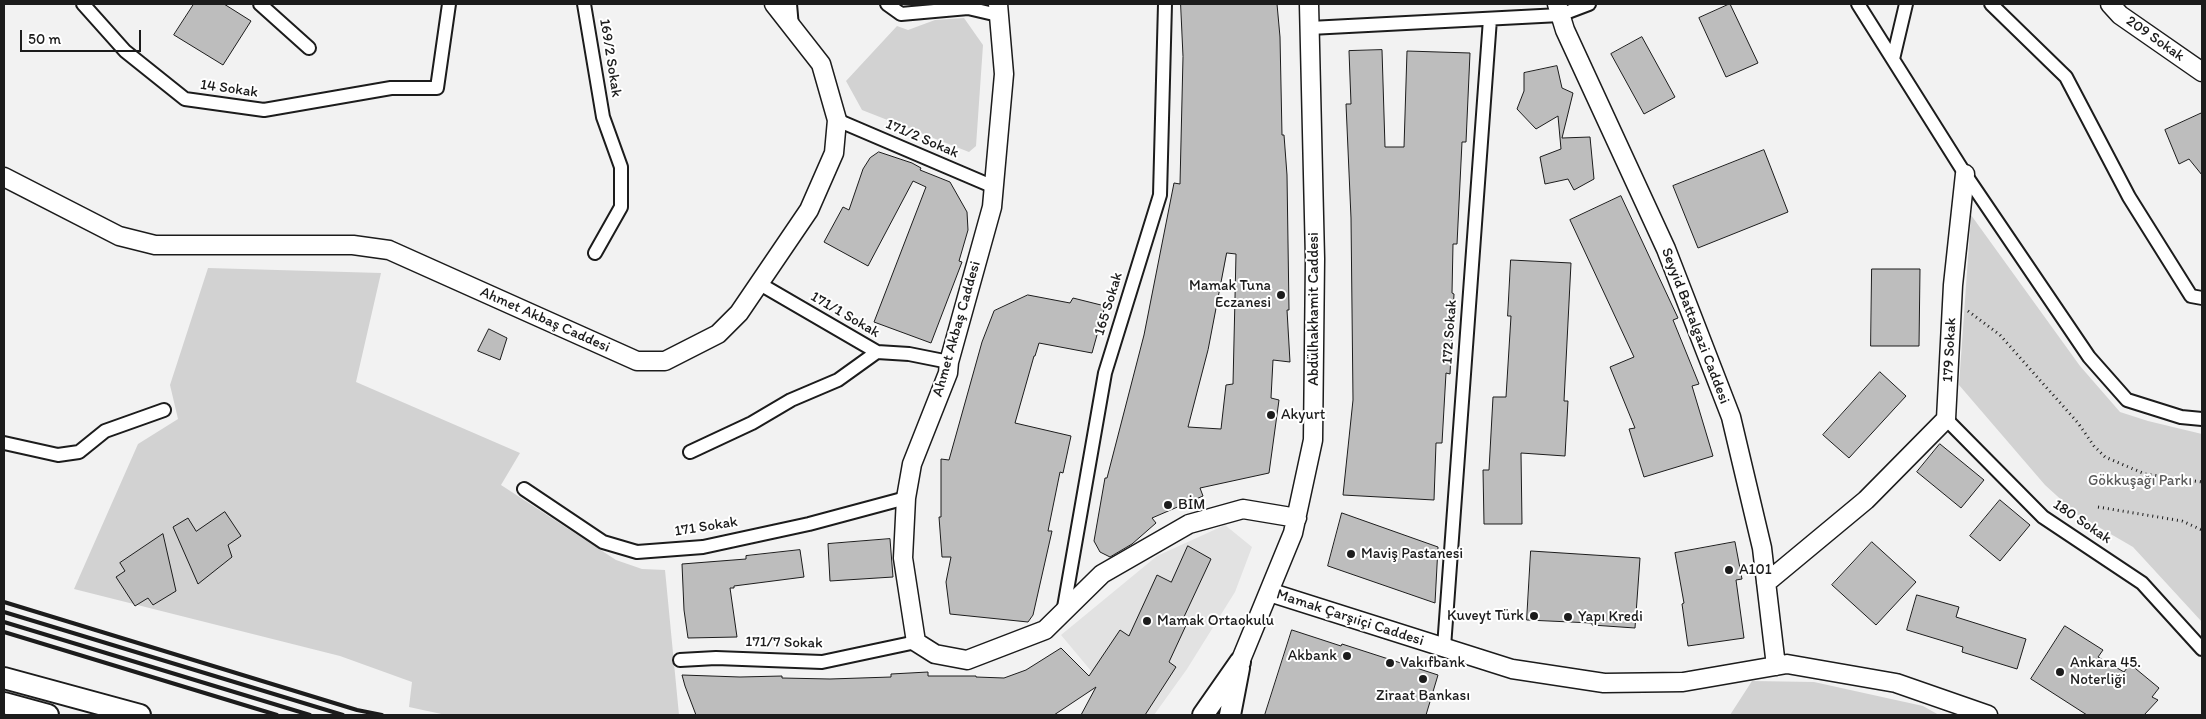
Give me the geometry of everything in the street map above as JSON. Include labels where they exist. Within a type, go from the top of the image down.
[{"type":"main road","points":[[1203,715],[1240,662]]},
{"type":"main road","points":[[1230,715],[1240,662]]},
{"type":"main road","points":[[4,678],[140,715]]},
{"type":"main road","points":[[4,703],[48,715]]},
{"type":"street","name":"14 Sokak","points":[[82,4],[124,51],[186,99],[264,110],[391,88],[437,88],[449,4]]},
{"type":"street","points":[[260,4],[309,48]]},
{"type":"street","name":"169/2 Sokak","points":[[584,4],[603,117],[622,167],[621,207],[595,253]]},
{"type":"street","name":"Ahmet Akbaş Caddesi","points":[[4,177],[119,236],[156,246],[353,245],[389,250],[637,362],[665,360],[718,334],[739,313],[809,210],[834,153],[837,120],[821,64],[774,4]]},
{"type":"street","points":[[790,4],[792,27]]},
{"type":"street","points":[[887,4],[901,14],[968,8],[998,9]]},
{"type":"street","name":"165 Sokak","points":[[1063,613],[1105,373],[1160,195],[1165,4]]},
{"type":"street","name":"Abdülhakhamit Caddesi","points":[[1240,662],[1293,533],[1313,440],[1315,259],[1309,4]]},
{"type":"street","points":[[1310,28],[1490,19],[1589,4]]},
{"type":"street","points":[[1858,4],[1965,174],[2089,357],[2127,400],[2181,417],[2202,419]]},
{"type":"street","points":[[1893,59],[1906,4]]},
{"type":"street","points":[[1991,4],[2066,77],[2129,196],[2191,296],[2202,298]]},
{"type":"street","name":"209 Sokak","points":[[2110,4],[2120,15],[2202,72]]},
{"type":"street","name":"Ahmet Akbaş Caddesi","points":[[916,642],[903,558],[906,498],[912,464],[948,373],[949,362],[992,206],[1004,74],[998,9]]},
{"type":"street","name":"Seyyid Battalgazi Caddesi","points":[[1559,9],[1565,30],[1666,249],[1730,417],[1762,548],[1776,666]]},
{"type":"street","name":"172 Sokak","points":[[1444,647],[1490,19]]},
{"type":"street","name":"171/2 Sokak","points":[[837,120],[994,187]]},
{"type":"street","name":"179 Sokak","points":[[1946,419],[1952,298],[1965,174]]},
{"type":"street","name":"171/1 Sokak","points":[[760,284],[877,352],[909,354],[949,362]]},
{"type":"street","points":[[690,452],[752,423],[791,400],[838,380],[877,352]]},
{"type":"street","points":[[4,443],[58,455],[79,452],[105,431],[164,410]]},
{"type":"street","points":[[1766,583],[1866,500],[1946,419]]},
{"type":"street","name":"180 Sokak","points":[[1946,419],[2043,517],[2142,583],[2202,649]]},
{"type":"street","name":"171 Sokak","points":[[524,489],[602,542],[637,552],[703,547],[809,524],[906,498]]},
{"type":"street","points":[[916,642],[936,654],[967,660],[1045,630],[1102,574],[1190,524],[1243,509],[1296,518]]},
{"type":"street","name":"Mamak Çarşıiçi Caddesi","points":[[1269,592],[1512,669],[1604,683],[1683,682],[1787,664],[1896,683],[1988,715]]},
{"type":"street","name":"171/7 Sokak","points":[[680,660],[716,658],[822,662],[916,642]]},
{"type":"path","points":[[1952,298],[2000,336],[2078,423],[2094,446],[2105,456],[2145,474],[2202,482]]},
{"type":"path","points":[[2098,507],[2182,521],[2202,530]]},
{"type":"shaded area","name":"Mamak Ortaokulu","points":[[1225,525],[1252,547],[1235,592],[1187,669],[1154,715],[1141,715],[1096,686],[1097,678],[1061,635],[1157,556]]},
{"type":"green space","points":[[964,18],[983,45],[976,146],[969,152],[862,110],[846,81],[897,26],[908,30],[935,20]]},
{"type":"green space","name":"Gökkuşağı Parkı","points":[[1971,215],[2080,366],[2120,412],[2202,434],[2202,622],[2133,547],[2078,515],[2045,485],[1959,385]]},
{"type":"green space","points":[[208,268],[381,273],[356,382],[520,453],[501,485],[616,560],[642,569],[665,570],[679,715],[446,715],[409,707],[412,682],[340,656],[74,589],[138,444],[178,419],[170,385]]},
{"type":"green space","points":[[1752,681],[1814,682],[1923,706],[1939,715],[1730,715]]},
{"type":"building","points":[[194,4],[224,4],[251,21],[223,65],[174,35]]},
{"type":"building","points":[[1181,4],[1277,4],[1280,37],[1282,135],[1284,135],[1287,175],[1289,310],[1287,310],[1290,362],[1273,360],[1271,398],[1279,400],[1269,473],[1200,488],[1203,496],[1152,518],[1156,523],[1132,544],[1110,557],[1100,552],[1094,541],[1105,478],[1107,478],[1144,335],[1174,183],[1180,184],[1183,57]],"holes":[[[1227,253],[1236,254],[1233,384],[1226,385],[1221,429],[1188,427],[1208,350]]]},
{"type":"building","points":[[1730,4],[1758,63],[1726,77],[1699,18]]},
{"type":"building","points":[[1642,37],[1675,97],[1644,114],[1611,54]]},
{"type":"building","points":[[1382,50],[1385,147],[1404,147],[1407,51],[1470,53],[1466,142],[1462,142],[1457,244],[1453,244],[1452,293],[1454,294],[1450,374],[1446,373],[1442,443],[1436,443],[1434,500],[1343,495],[1353,400],[1351,218],[1346,104],[1351,104],[1349,51]]},
{"type":"building","points":[[1557,66],[1562,88],[1573,93],[1562,138],[1590,137],[1594,179],[1574,190],[1568,179],[1545,184],[1540,157],[1561,149],[1558,116],[1536,129],[1517,109],[1524,91],[1524,73]]},
{"type":"building","points":[[2202,113],[2202,175],[2189,159],[2179,164],[2165,130]]},
{"type":"building","points":[[1764,150],[1788,212],[1698,248],[1673,186]]},
{"type":"building","points":[[879,152],[912,163],[921,168],[920,170],[950,182],[967,212],[968,230],[959,261],[962,262],[931,343],[874,322],[926,187],[913,181],[868,266],[824,242],[843,207],[849,210],[863,169],[870,158]]},
{"type":"building","points":[[1621,196],[1678,318],[1673,320],[1699,384],[1692,386],[1713,456],[1644,477],[1629,429],[1635,428],[1610,367],[1634,357],[1570,220]]},
{"type":"building","points":[[1511,260],[1571,263],[1564,401],[1568,401],[1565,456],[1521,453],[1522,524],[1484,524],[1483,470],[1489,470],[1493,397],[1506,397],[1511,316],[1508,316]]},
{"type":"building","points":[[1872,269],[1920,269],[1919,346],[1871,346]]},
{"type":"building","points":[[1028,295],[1070,303],[1073,298],[1105,306],[1092,353],[1039,343],[1015,423],[1071,436],[1063,473],[1060,472],[1048,531],[1052,531],[1033,615],[1028,622],[950,614],[946,582],[951,557],[942,557],[939,517],[941,517],[941,459],[949,460],[982,342],[994,311]]},
{"type":"building","points":[[489,329],[507,338],[500,360],[478,351]]},
{"type":"building","points":[[1880,372],[1906,396],[1849,458],[1823,435]]},
{"type":"building","points":[[1940,444],[1984,480],[1961,508],[1917,472]]},
{"type":"building","points":[[2000,500],[2030,525],[2000,561],[1970,536]]},
{"type":"building","points":[[225,512],[241,536],[228,545],[232,557],[198,584],[173,527],[188,518],[196,531]]},
{"type":"building","points":[[1342,513],[1438,547],[1435,603],[1328,566]]},
{"type":"building","points":[[163,534],[176,591],[153,605],[148,598],[135,606],[116,577],[125,571],[120,563]]},
{"type":"building","points":[[890,539],[893,577],[830,581],[828,544]]},
{"type":"building","points":[[1735,542],[1742,579],[1736,580],[1744,638],[1688,646],[1682,604],[1684,603],[1675,553]]},
{"type":"building","points":[[1872,542],[1916,582],[1876,625],[1832,585]]},
{"type":"building","points":[[1188,546],[1211,559],[1183,619],[1188,621],[1169,662],[1176,667],[1145,715],[1081,715],[1096,687],[1054,715],[696,715],[682,675],[782,676],[782,678],[830,679],[891,677],[891,674],[928,672],[928,676],[1004,678],[1026,670],[1061,648],[1089,676],[1120,630],[1129,636],[1157,575],[1171,582]]},
{"type":"building","points":[[800,550],[804,577],[730,588],[737,637],[688,638],[684,610],[682,564],[746,559],[746,556]]},
{"type":"building","points":[[1531,551],[1640,558],[1635,628],[1592,625],[1592,623],[1527,620]]},
{"type":"building","points":[[1917,595],[1959,607],[1956,617],[2026,639],[2017,669],[1962,652],[1963,647],[1907,630]]},
{"type":"building","points":[[2065,626],[2103,650],[2098,657],[2124,672],[2130,664],[2159,688],[2152,697],[2158,700],[2144,715],[2087,715],[2031,679]]},
{"type":"building","points":[[1292,630],[1438,675],[1426,715],[1265,715]]},
{"type":"railway","points":[[4,602],[357,710],[382,715]]},
{"type":"railway","points":[[4,612],[343,715]]},
{"type":"railway","points":[[4,622],[310,715]]},
{"type":"railway","points":[[4,632],[277,715]]},
{"type":"place","name":"Mamak Tuna Eczanesi","points":[[1281,295]]},
{"type":"place","name":"Akyurt","points":[[1271,415]]},
{"type":"place","name":"BİM","points":[[1168,505]]},
{"type":"place","name":"Maviş Pastanesi","points":[[1351,554]]},
{"type":"place","name":"A101","points":[[1729,570]]},
{"type":"place","name":"Kuveyt Türk","points":[[1534,616]]},
{"type":"place","name":"Yapı Kredi","points":[[1568,617]]},
{"type":"place","name":"Mamak Ortaokulu","points":[[1147,621]]},
{"type":"place","name":"Akbank","points":[[1347,656]]},
{"type":"place","name":"Vakıfbank","points":[[1390,663]]},
{"type":"place","name":"Ankara 45. Noterliği","points":[[2060,672]]},
{"type":"place","name":"Ziraat Bankası","points":[[1423,679]]}]
